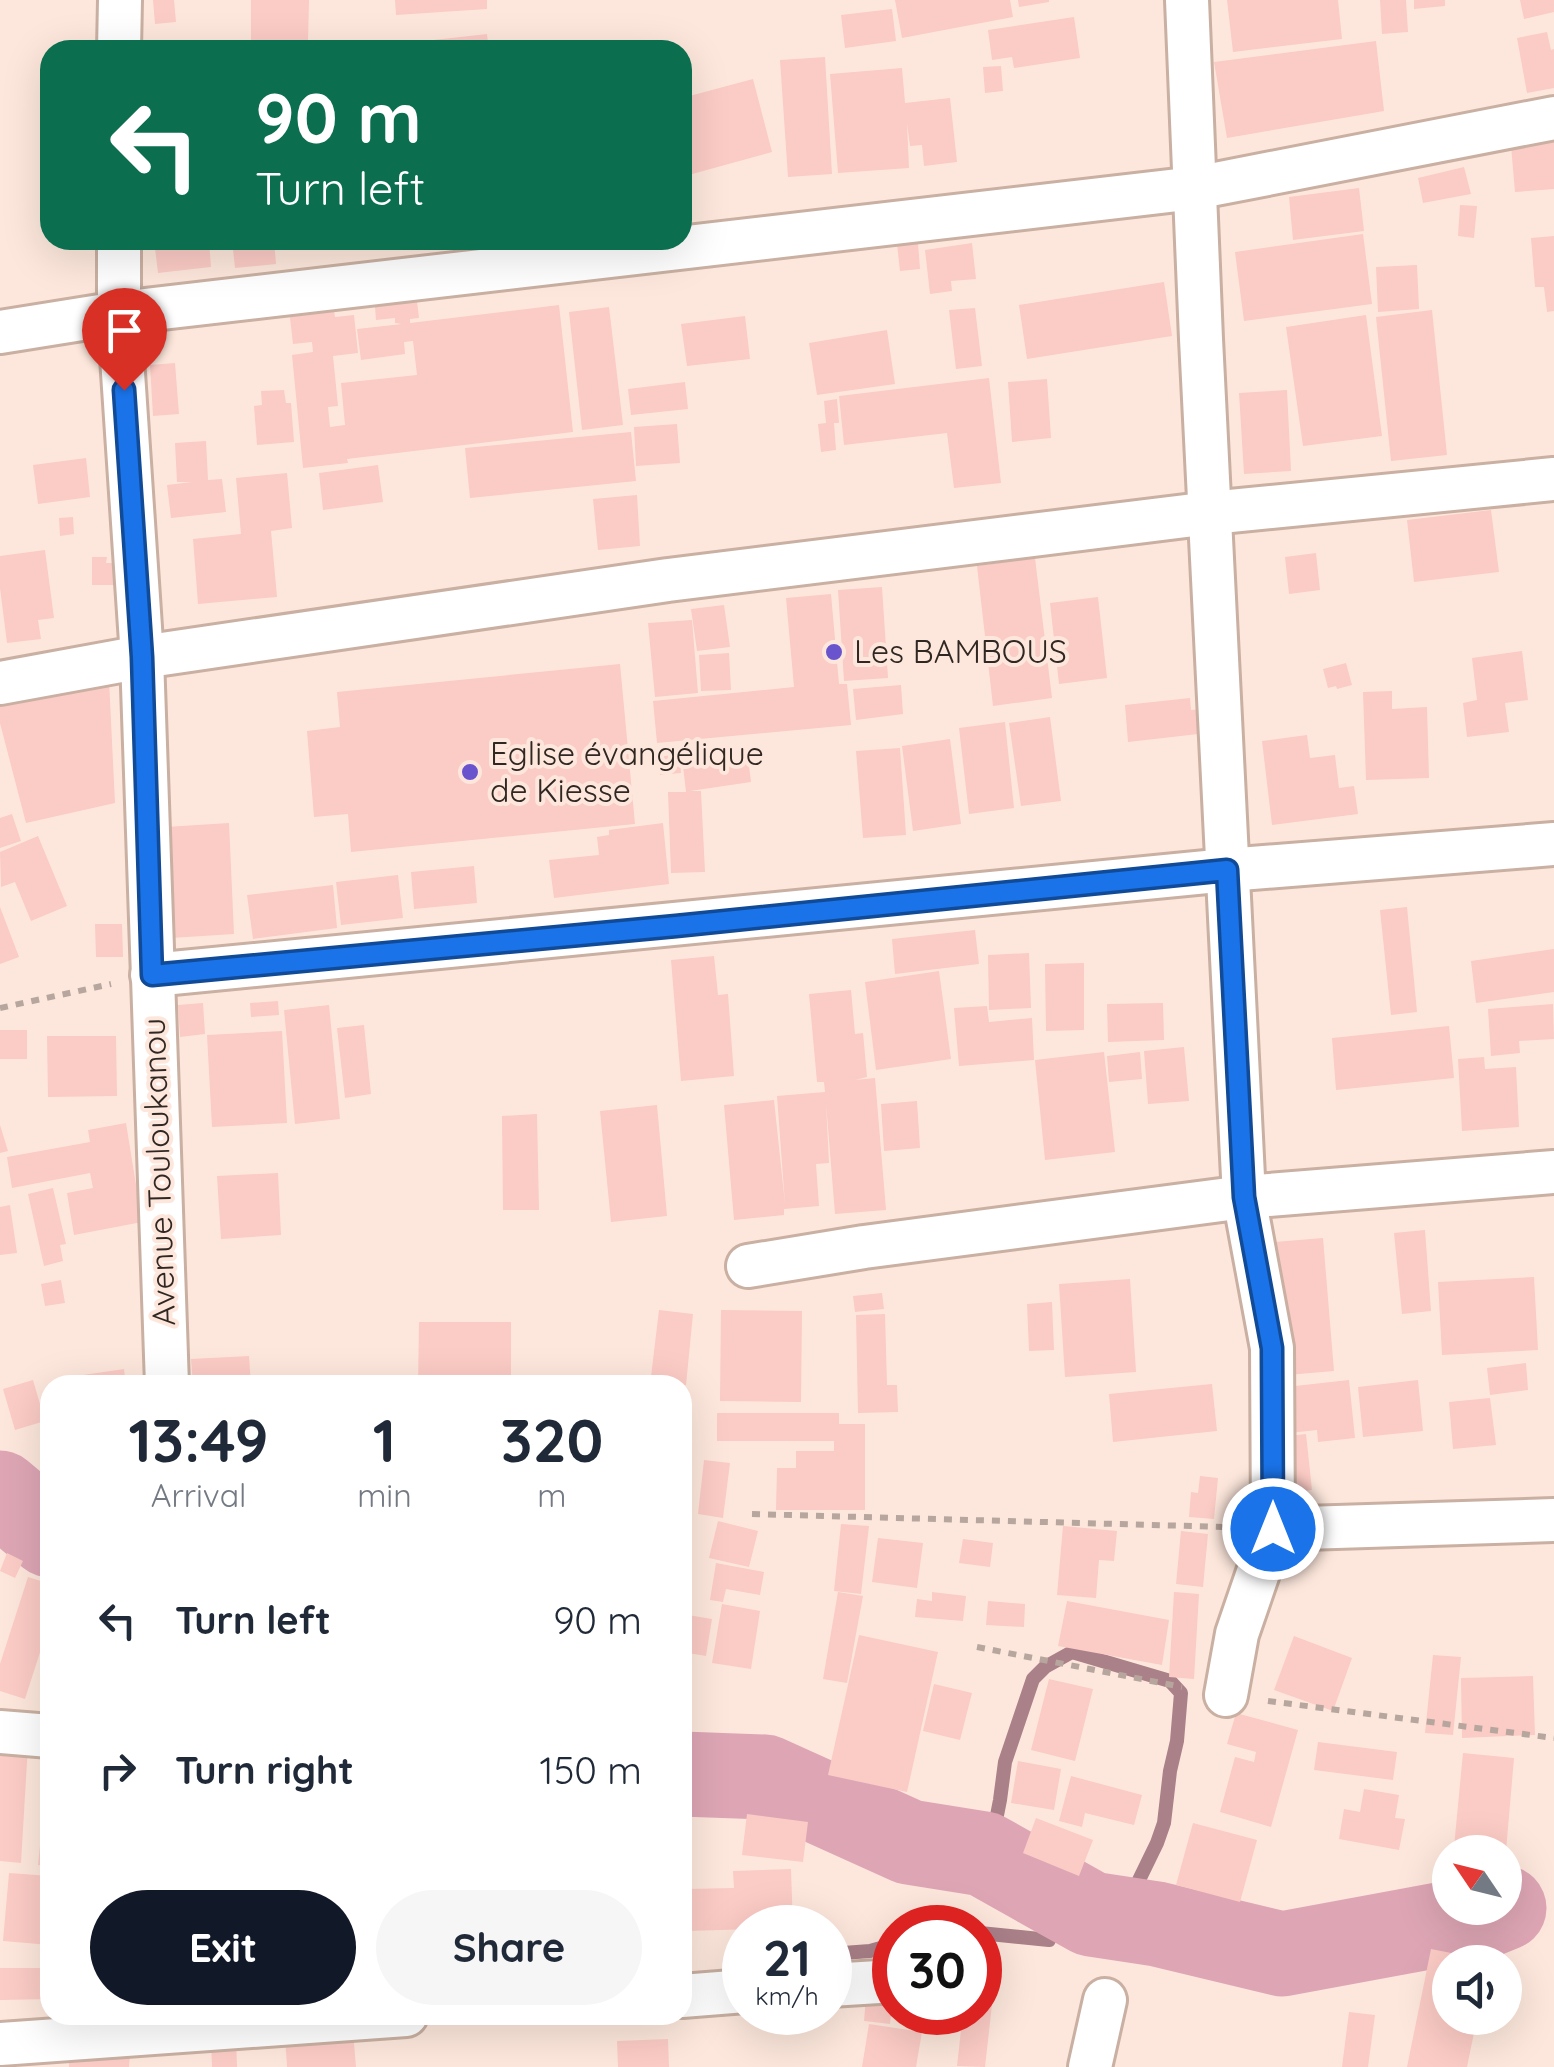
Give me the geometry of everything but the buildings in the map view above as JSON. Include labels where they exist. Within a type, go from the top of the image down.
[{"type":"street","points":[[119,40],[120,0]]},
{"type":"street","points":[[1187,0],[1244,1197],[1272,1348],[1273,1529],[1237,1634],[1226,1696]]},
{"type":"street","points":[[692,246],[1195,188],[1554,118]]},
{"type":"street","name":"Avenue Touloukanou","points":[[119,250],[119,313],[142,657],[167,1375]]},
{"type":"street","points":[[0,332],[119,313],[661,250]]},
{"type":"street","points":[[0,683],[142,657],[668,580],[1210,513],[1554,479]]},
{"type":"street","points":[[152,975],[1227,870],[1554,844]]},
{"type":"street","points":[[748,1266],[1244,1197],[1554,1172]]},
{"type":"street","points":[[1273,1529],[1554,1520]]},
{"type":"street","points":[[0,1732],[40,1735]]},
{"type":"street","points":[[692,1995],[722,1993]]},
{"type":"street","points":[[1090,2067],[1105,2000]]},
{"type":"street","points":[[0,2044],[197,2037],[311,2025]]},
{"type":"path","points":[[0,1008],[152,975]]},
{"type":"path","points":[[752,1514],[1273,1529]]},
{"type":"waterway","points":[[0,1493],[40,1527]]},
{"type":"waterway","points":[[991,1846],[1005,1762],[1033,1679],[1045,1667],[1072,1652],[1170,1681],[1181,1693],[1164,1823],[1128,1914]]},
{"type":"waterway","points":[[692,1774],[765,1777],[909,1842],[984,1854],[1091,1914],[1157,1924],[1282,1954],[1439,1925]]},
{"type":"waterway","points":[[1002,1935],[1049,1940],[1052,1932],[1063,1931],[1077,1917]]},
{"type":"waterway","points":[[852,1952],[872,1950]]},
{"type":"place","name":"Les BAMBOUS","points":[[834,652]]},
{"type":"place","name":"Eglise évangélique de Kiesse","points":[[470,772]]},
{"type":"route","points":[[124,390],[142,657],[152,975],[1227,870],[1244,1197],[1272,1348],[1273,1529]]}]
